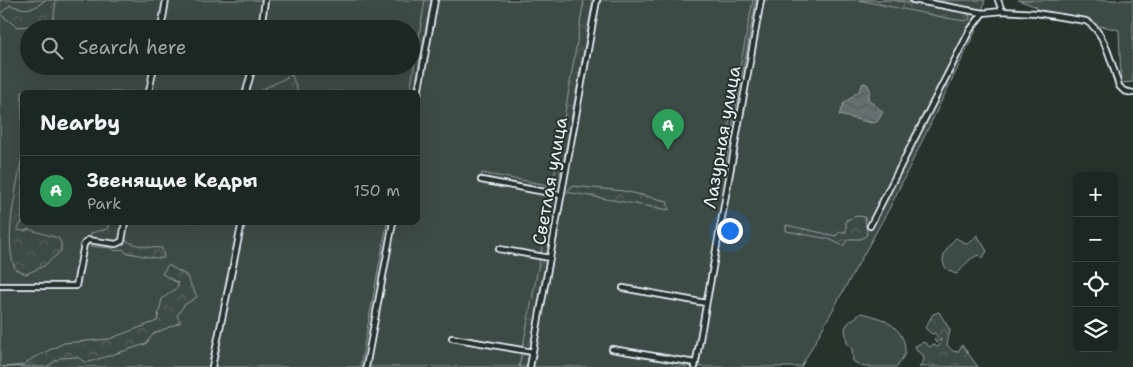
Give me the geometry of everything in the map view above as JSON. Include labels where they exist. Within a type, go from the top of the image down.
[{"type":"street","points":[[163,20],[166,0]]},
{"type":"street","points":[[262,20],[265,0]]},
{"type":"street","points":[[419,90],[435,0]]},
{"type":"street","name":"Светлая улица","points":[[530,367],[597,0]]},
{"type":"street","name":"Лазурная улица","points":[[695,365],[761,0]]},
{"type":"street","points":[[913,0],[983,13],[1002,11],[1036,13],[1091,24],[1100,36],[1119,86],[1124,91],[1133,92]]},
{"type":"street","points":[[998,0],[1002,11]]},
{"type":"street","points":[[870,226],[970,30],[983,13]]},
{"type":"street","points":[[149,90],[152,75]]},
{"type":"street","points":[[247,90],[251,75]]},
{"type":"street","points":[[481,180],[562,195]]},
{"type":"street","points":[[0,286],[76,286],[84,244],[88,240],[116,244],[122,241],[125,225]]},
{"type":"street","points":[[212,367],[241,225]]},
{"type":"street","points":[[366,367],[392,225]]},
{"type":"street","points":[[499,249],[550,258]]},
{"type":"street","points":[[623,288],[706,303]]},
{"type":"street","points":[[452,338],[533,352]]},
{"type":"street","points":[[612,349],[695,365]]},
{"type":"green space","points":[[0,0],[985,0],[978,26],[890,207],[801,367],[0,367]]},
{"type":"green space","points":[[45,0],[56,0],[53,20],[20,20],[20,27],[17,27],[0,14],[10,5],[20,8],[33,8]]},
{"type":"green space","points":[[425,0],[431,0],[420,60],[420,31]]},
{"type":"green space","points":[[584,0],[593,0],[564,158],[559,179],[553,184]]},
{"type":"green space","points":[[753,0],[756,0],[725,168],[721,166]]},
{"type":"green space","points":[[858,0],[892,0],[969,13],[970,19],[965,21],[952,19]]},
{"type":"green space","points":[[1018,0],[1133,0],[1133,82],[1121,83],[1119,30],[1038,12],[1037,7]]},
{"type":"green space","points":[[292,75],[297,90],[261,90]]},
{"type":"green space","points":[[413,75],[417,75],[414,90],[410,90]]},
{"type":"green space","points":[[20,167],[20,225],[17,230],[25,231],[28,229],[58,238],[61,243],[61,251],[44,266],[26,274],[15,269],[12,257],[10,243],[12,213]]},
{"type":"green space","points":[[482,173],[548,185],[545,190],[481,176]]},
{"type":"green space","points":[[572,186],[624,191],[667,201],[669,210],[567,192]]},
{"type":"green space","points":[[552,195],[558,196],[527,367],[519,367]]},
{"type":"green space","points":[[857,216],[865,217],[867,235],[861,239],[848,239],[843,246],[829,239],[786,231],[786,225],[836,236],[839,232],[846,232],[846,220]]},
{"type":"green space","points":[[108,225],[122,225],[120,236],[125,240],[145,247],[162,248],[164,258],[126,253],[123,249],[115,251],[112,248],[89,246],[91,233],[107,229]]},
{"type":"green space","points":[[387,225],[390,225],[363,367],[360,367]]},
{"type":"green space","points":[[977,235],[987,251],[982,259],[979,255],[972,258],[957,274],[945,267],[943,258],[948,247],[956,238],[967,244]]},
{"type":"green space","points":[[168,265],[186,275],[197,297],[184,305],[177,316],[181,322],[153,334],[146,344],[86,363],[77,357],[60,358],[46,367],[3,367],[24,365],[33,358],[64,343],[109,339],[157,321],[162,299],[178,287],[178,283],[162,274]]},
{"type":"green space","points":[[939,312],[950,330],[947,345],[953,351],[958,352],[962,345],[978,367],[919,367],[924,360],[923,355],[917,351],[915,346],[924,342],[930,347],[933,344],[937,347],[940,345],[941,339],[936,343],[934,339],[938,337],[935,333],[932,334],[925,328],[933,314]]},
{"type":"green space","points":[[861,313],[877,317],[892,325],[902,337],[905,345],[905,354],[897,367],[863,367],[853,361],[852,349],[847,343],[845,328],[848,323]]},
{"type":"water","points":[[863,83],[867,84],[870,89],[868,99],[883,112],[877,122],[871,123],[839,115],[844,103],[859,91]]},
{"type":"place","name":"Звенящие Кедры","points":[[668,150]]}]
